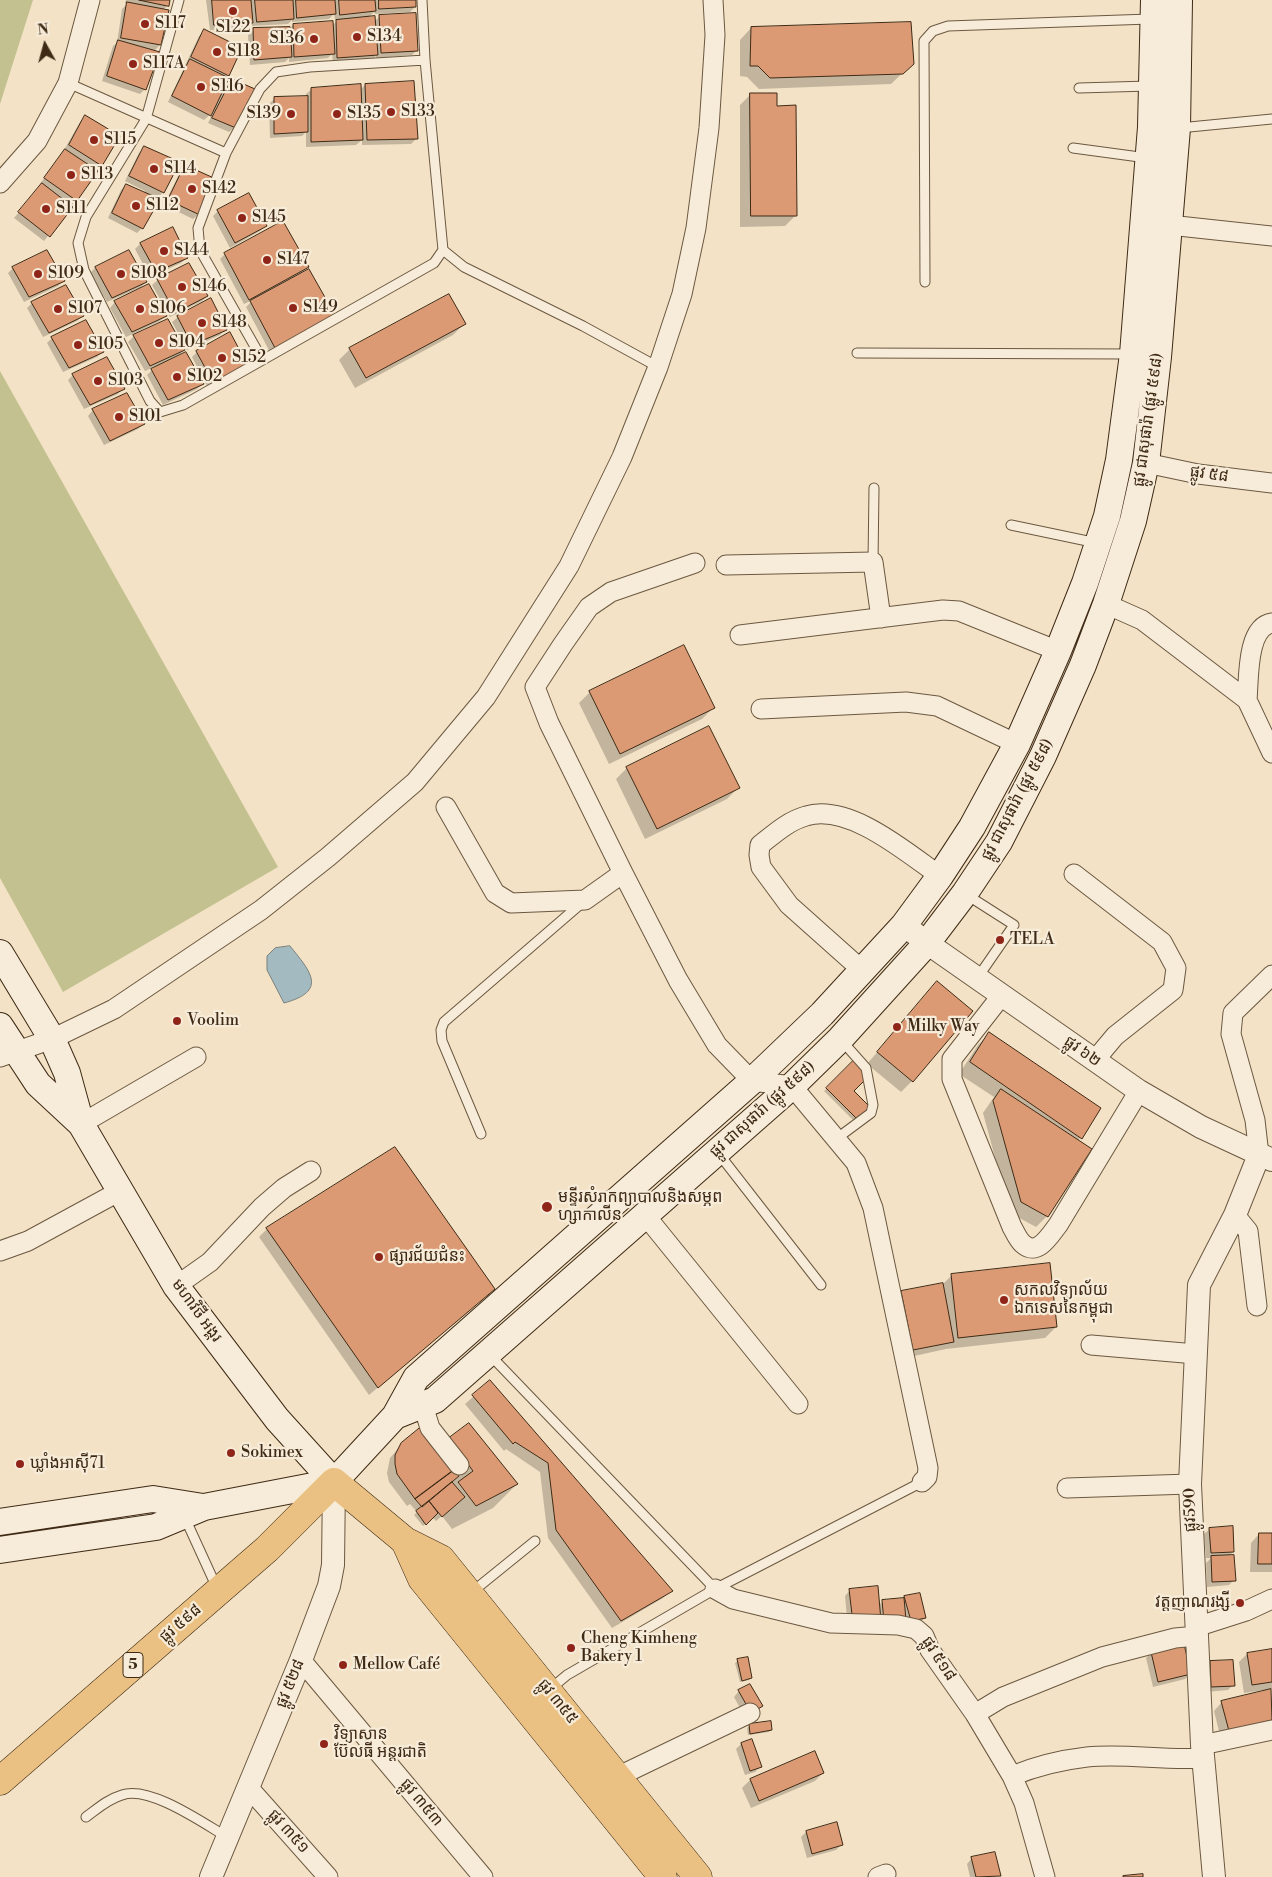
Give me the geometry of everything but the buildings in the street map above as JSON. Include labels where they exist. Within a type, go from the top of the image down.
[{"type":"main road","name":"ផ្លូវ ជាសុផារ៉ា (ផ្លូវ ៥៩៨)","points":[[334,1482],[394,1416],[416,1378],[752,1081],[822,1014],[904,925],[940,876],[972,827],[1017,744],[1058,651],[1085,583],[1107,516],[1119,460],[1133,354],[1149,158],[1164,127],[1153,86],[1167,12]]},
{"type":"main road","name":"ផ្លូវ ជាសុផារ៉ា (ផ្លូវ ៥៩៨)","points":[[394,1416],[436,1400],[792,1086],[840,1039],[927,943],[965,893],[999,842],[1043,756],[1083,665],[1106,604],[1133,521],[1146,464],[1158,357],[1169,225],[1164,127],[1167,12]]},
{"type":"main road","name":"មហាវិថី អង្គរ","points":[[0,953],[52,1040],[68,1072],[81,1124],[176,1286],[277,1419],[334,1482]]},
{"type":"main road","name":"មហាវិថី អង្គរ","points":[[0,1026],[8,1055],[81,1124]]},
{"type":"main road","points":[[0,1550],[156,1527],[194,1511],[334,1482]]},
{"type":"main road","name":"ផ្លូវ ៣៥៥","points":[[334,1482],[405,1541],[441,1559],[698,1877]]},
{"type":"main road","name":"ផ្លូវ ៥៩៨","points":[[0,1781],[267,1548],[334,1482]]},
{"type":"main road","points":[[0,1522],[153,1499],[194,1511]]},
{"type":"main road","name":"ផ្លូវ ៣៥៥","points":[[405,1541],[422,1580],[663,1877]]},
{"type":"street","points":[[0,183],[37,142],[68,83],[90,0]]},
{"type":"street","points":[[8,1055],[52,1040],[114,1008],[261,910],[328,857],[414,782],[486,697],[569,566],[622,457],[658,367],[682,294],[696,228],[709,128],[715,35],[713,0]]},
{"type":"street","points":[[1169,225],[1272,236]]},
{"type":"street","name":"ផ្លូវ ៥៨","points":[[1146,464],[1198,474],[1272,483]]},
{"type":"street","points":[[726,565],[874,562],[881,618]]},
{"type":"street","points":[[695,563],[611,592],[589,607],[536,687],[549,723],[623,873],[678,980],[717,1045],[752,1081],[792,1086],[856,1163],[873,1208],[928,1468],[926,1477],[922,1482]]},
{"type":"street","points":[[1106,604],[1142,620],[1247,700],[1272,752]]},
{"type":"street","points":[[740,635],[943,610],[959,611],[1058,651]]},
{"type":"street","points":[[1247,700],[1252,646],[1256,635],[1267,624],[1272,624]]},
{"type":"street","points":[[761,709],[906,702],[937,706],[1017,744]]},
{"type":"street","points":[[446,807],[495,893],[512,902],[586,900],[623,873]]},
{"type":"street","points":[[863,971],[789,905],[761,867],[760,845],[784,826],[805,816],[823,813],[841,816],[870,830],[900,848],[940,876]]},
{"type":"street","points":[[1074,874],[1162,942],[1176,968],[1173,990],[1115,1036],[1095,1060]]},
{"type":"street","name":"ផ្លូវ ៦២","points":[[904,925],[1139,1091],[1201,1127],[1266,1158]]},
{"type":"street","points":[[1266,1158],[1231,1034],[1233,1013],[1272,975]]},
{"type":"street","points":[[1002,995],[952,1059],[952,1078],[1012,1227],[1022,1244],[1030,1248],[1038,1248],[1058,1225],[1139,1091]]},
{"type":"street","points":[[81,1124],[196,1057]]},
{"type":"street","name":"ផ្លូវ590","points":[[1214,1877],[1203,1751],[1190,1484],[1199,1285],[1266,1158]]},
{"type":"street","points":[[176,1286],[210,1262],[276,1194],[311,1171]]},
{"type":"street","points":[[0,1251],[28,1241],[120,1191]]},
{"type":"street","points":[[645,1215],[798,1404]]},
{"type":"street","points":[[1235,1215],[1248,1231],[1257,1306]]},
{"type":"street","points":[[1091,1345],[1196,1354]]},
{"type":"street","points":[[423,1405],[430,1428],[460,1466]]},
{"type":"street","name":"ផ្លូវ ៥២៨","points":[[211,1877],[301,1660],[329,1586],[333,1565],[334,1482]]},
{"type":"street","points":[[1067,1488],[1190,1484]]},
{"type":"street","name":"ផ្លូវ ៥១៨","points":[[715,1589],[733,1599],[831,1624],[898,1625],[916,1629],[924,1636],[930,1650],[975,1714],[1012,1776],[1024,1803],[1041,1877]]},
{"type":"street","points":[[975,1714],[1003,1696],[1102,1657],[1196,1632],[1272,1599]]},
{"type":"street","name":"ផ្លូវ ៣៥៣","points":[[301,1660],[483,1877]]},
{"type":"street","points":[[618,1777],[750,1713]]},
{"type":"street","points":[[1012,1776],[1035,1766],[1088,1757],[1178,1760],[1272,1730]]},
{"type":"street","name":"ផ្លូវ ៣៥១","points":[[248,1787],[328,1877]]},
{"type":"lane","points":[[178,0],[146,119],[86,217],[78,243],[84,270],[150,401],[160,412],[183,405],[434,262],[443,250],[425,60],[422,0]]},
{"type":"lane","points":[[925,282],[924,41],[933,31],[948,26],[1167,12]]},
{"type":"lane","points":[[262,359],[200,250],[198,228],[226,153],[260,89],[276,72],[310,67],[425,60]]},
{"type":"lane","points":[[68,83],[226,153]]},
{"type":"lane","points":[[1079,88],[1153,86]]},
{"type":"lane","points":[[1164,127],[1272,119]]},
{"type":"lane","points":[[1073,148],[1149,158]]},
{"type":"lane","points":[[443,250],[464,267],[584,326],[658,367]]},
{"type":"lane","points":[[857,353],[1133,354]]},
{"type":"lane","points":[[874,488],[874,562]]},
{"type":"lane","points":[[1011,525],[1098,543]]},
{"type":"lane","points":[[965,893],[1014,925],[977,978]]},
{"type":"lane","points":[[481,1134],[442,1041],[441,1030],[444,1022],[586,900]]},
{"type":"lane","points":[[836,1140],[871,1113],[873,1105],[866,1068],[840,1039]]},
{"type":"lane","points":[[718,1151],[822,1285]]},
{"type":"lane","points":[[489,1353],[715,1589]]},
{"type":"lane","points":[[547,1690],[567,1675],[715,1589],[922,1482]]},
{"type":"lane","points":[[194,1511],[218,1591]]},
{"type":"lane","points":[[469,1594],[535,1541]]},
{"type":"lane","points":[[86,1817],[122,1794],[138,1792],[160,1799],[227,1837]]},
{"type":"shaded area","points":[[0,0],[33,0],[0,104]]},
{"type":"shaded area","points":[[0,371],[278,867],[63,992],[0,878]]},
{"type":"water","points":[[290,946],[309,972],[311,987],[298,998],[284,1003],[267,970],[267,956],[275,948]]},
{"type":"place","name":"S122","points":[[233,11]]},
{"type":"place","name":"S117","points":[[145,24]]},
{"type":"place","name":"S134","points":[[357,37]]},
{"type":"place","name":"S136","points":[[314,39]]},
{"type":"place","name":"S118","points":[[217,52]]},
{"type":"place","name":"S117A","points":[[133,64]]},
{"type":"place","name":"S116","points":[[201,87]]},
{"type":"place","name":"S133","points":[[391,112]]},
{"type":"place","name":"S139","points":[[291,114]]},
{"type":"place","name":"S135","points":[[337,114]]},
{"type":"place","name":"S115","points":[[94,140]]},
{"type":"place","name":"S114","points":[[154,169]]},
{"type":"place","name":"S113","points":[[71,175]]},
{"type":"place","name":"S142","points":[[192,189]]},
{"type":"place","name":"S112","points":[[136,206]]},
{"type":"place","name":"S111","points":[[46,209]]},
{"type":"place","name":"S145","points":[[242,218]]},
{"type":"place","name":"S144","points":[[164,251]]},
{"type":"place","name":"S147","points":[[267,260]]},
{"type":"place","name":"S109","points":[[38,274]]},
{"type":"place","name":"S108","points":[[121,274]]},
{"type":"place","name":"S146","points":[[182,287]]},
{"type":"place","name":"S149","points":[[293,308]]},
{"type":"place","name":"S107","points":[[58,309]]},
{"type":"place","name":"S106","points":[[140,309]]},
{"type":"place","name":"S148","points":[[202,323]]},
{"type":"place","name":"S104","points":[[159,343]]},
{"type":"place","name":"S105","points":[[78,345]]},
{"type":"place","name":"S152","points":[[222,358]]},
{"type":"place","name":"S102","points":[[177,377]]},
{"type":"place","name":"S103","points":[[98,381]]},
{"type":"place","name":"S101","points":[[119,417]]},
{"type":"place","name":"TELA","points":[[1000,940]]},
{"type":"place","name":"Voolim","points":[[177,1021]]},
{"type":"place","name":"Milky Way","points":[[897,1027]]},
{"type":"place","name":"មន្ទីរសំរាកព្យាបាលនិងសម្ភព ហ្សាកាលីន","points":[[547,1207]]},
{"type":"place","name":"ផ្សារជ័យជំនះ","points":[[379,1257]]},
{"type":"place","name":"សកលវិទ្យាល័យ ឯកទេសនៃកម្ពុជា","points":[[1004,1300]]},
{"type":"place","name":"Sokimex","points":[[231,1453]]},
{"type":"place","name":"ឃ្លាំងអាសុី71","points":[[20,1464]]},
{"type":"place","name":"វត្តញាណរង្សី","points":[[1240,1603]]},
{"type":"place","name":"Cheng Kimheng Bakery 1","points":[[571,1648]]},
{"type":"place","name":"Mellow Café","points":[[343,1665]]},
{"type":"place","name":"វិទ្យាស្ថាន ប៊ែលធី អន្ដរជាតិ","points":[[324,1744]]}]
